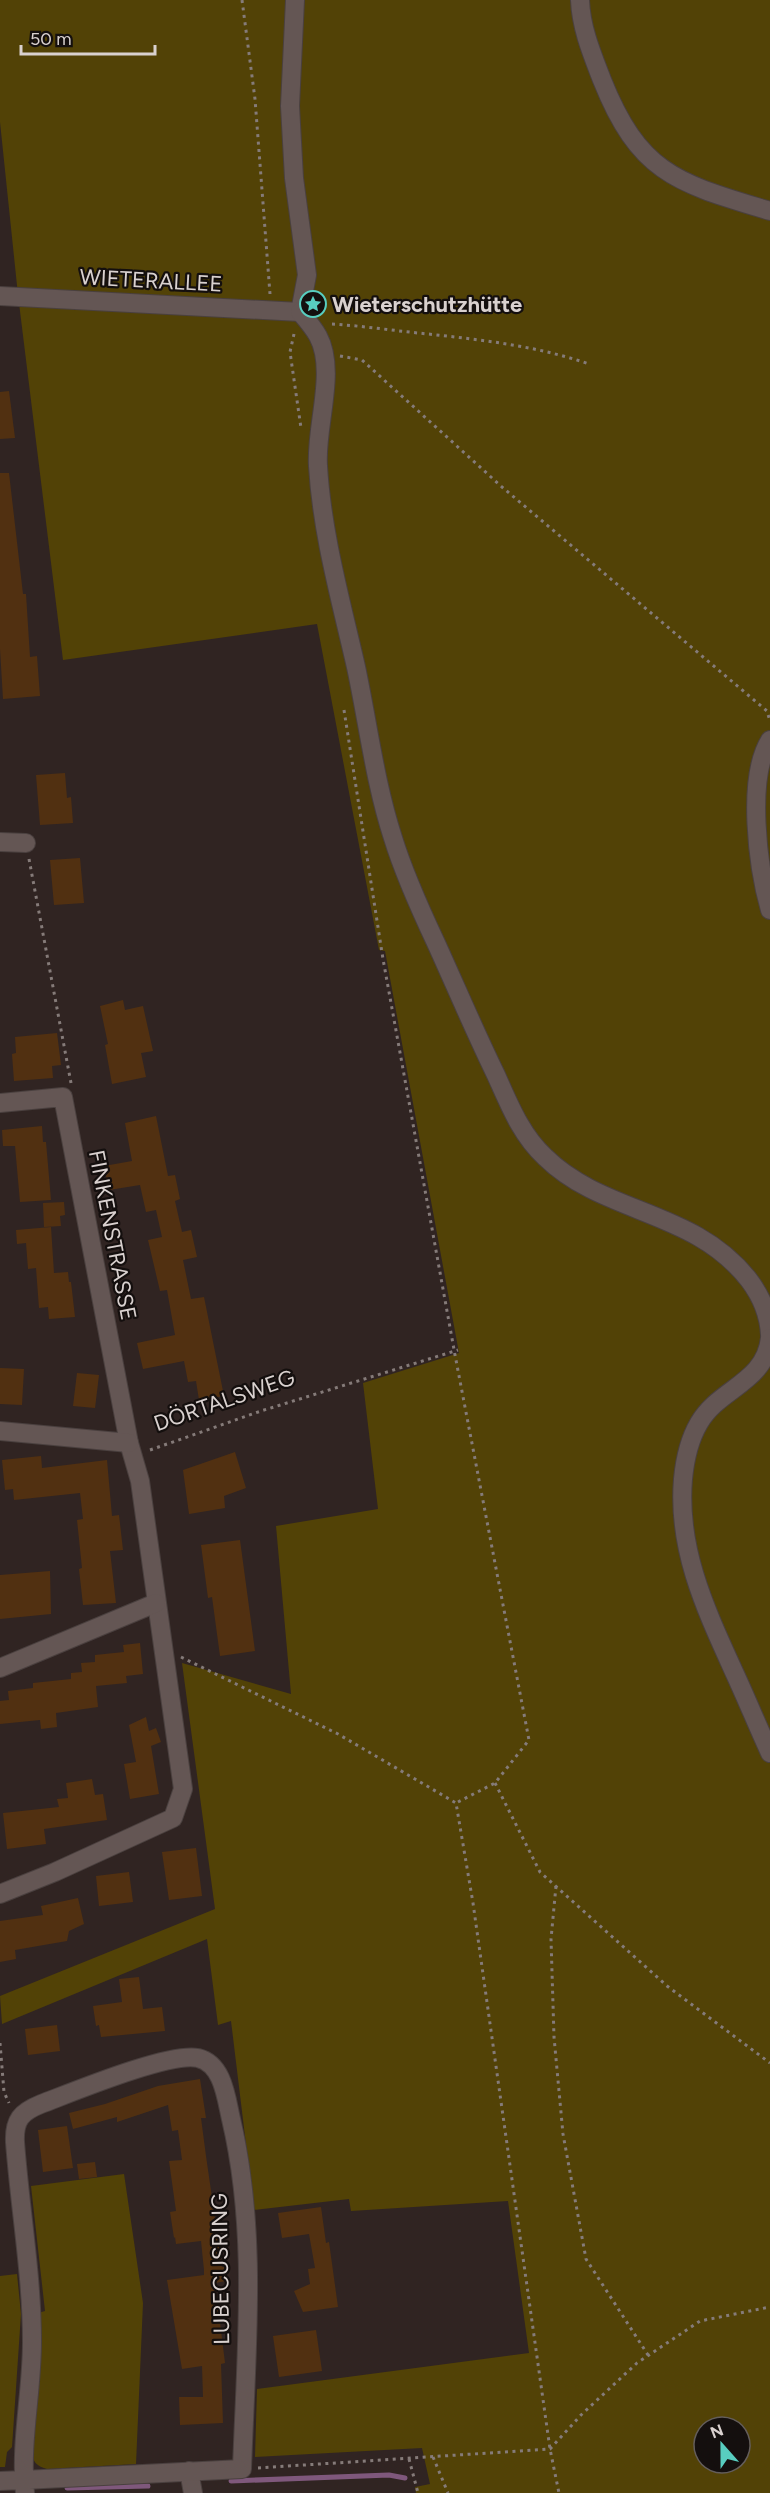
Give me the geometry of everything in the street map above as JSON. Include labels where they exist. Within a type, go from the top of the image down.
[{"type":"street","points":[[295,0],[290,106],[294,178],[307,275],[300,312],[313,328],[324,353],[326,372],[317,439],[318,471],[331,563],[392,837],[483,1049],[522,1129],[544,1157],[564,1174],[588,1188],[677,1225],[717,1248],[743,1272],[758,1293],[768,1317],[770,1336],[767,1354],[759,1367],[706,1413],[691,1437],[684,1469],[682,1508],[686,1547],[698,1589],[770,1753]]},
{"type":"street","points":[[580,0],[582,24],[607,93],[628,134],[650,160],[687,184],[770,211]]},
{"type":"street","name":"WIETERALLEE","points":[[0,296],[300,312]]},
{"type":"street","points":[[770,740],[762,755],[756,786],[765,833],[770,910]]},
{"type":"street","points":[[0,842],[26,843]]},
{"type":"street","points":[[0,1102],[63,1097]]},
{"type":"street","name":"FINKENSTRASSE","points":[[0,1893],[55,1872],[173,1818],[183,1789],[140,1481],[129,1443],[63,1097]]},
{"type":"street","name":"DÖRTALSWEG","points":[[0,1431],[129,1443]]},
{"type":"street","points":[[0,1668],[156,1604]]},
{"type":"street","name":"LUBECUSRING","points":[[18,2119],[25,2111],[41,2104],[170,2059],[199,2059],[218,2073],[224,2086],[238,2150],[249,2253],[242,2469]]},
{"type":"street","points":[[18,2119],[15,2142],[30,2285],[32,2339],[24,2449],[25,2486]]},
{"type":"street","points":[[0,2481],[25,2486],[189,2471],[242,2469]]},
{"type":"street","points":[[189,2471],[193,2493]]},
{"type":"path","points":[[242,0],[255,99],[272,310]]},
{"type":"path","points":[[300,312],[290,352],[302,434]]},
{"type":"path","points":[[313,328],[328,324],[363,326],[506,343],[559,354],[590,364]]},
{"type":"path","points":[[324,353],[362,360],[502,487],[766,711],[770,721]]},
{"type":"path","points":[[343,702],[383,958],[529,1740],[495,1783],[456,1803]]},
{"type":"path","points":[[26,843],[73,1093],[63,1097]]},
{"type":"path","name":"DÖRTALSWEG","points":[[129,1443],[146,1451],[261,1411],[456,1351]]},
{"type":"path","points":[[164,1648],[338,1734],[456,1803]]},
{"type":"path","points":[[495,1783],[540,1872],[667,1986],[770,2063]]},
{"type":"path","points":[[456,1803],[473,1903],[550,2449],[559,2493]]},
{"type":"path","points":[[556,1886],[551,1939],[554,2037],[563,2134],[586,2259],[648,2355]]},
{"type":"path","points":[[0,2043],[4,2092],[18,2119]]},
{"type":"path","points":[[242,2469],[550,2449],[603,2394],[648,2355],[700,2321],[770,2307]]},
{"type":"path","points":[[433,2457],[448,2493]]},
{"type":"path","points":[[409,2459],[418,2493]]},
{"type":"shaded area","points":[[0,0],[770,0],[770,2493],[416,2493],[415,2487],[430,2484],[422,2448],[255,2457],[257,2389],[529,2353],[508,2201],[351,2211],[349,2199],[254,2210],[231,2021],[218,2025],[207,1939],[2,2024],[0,1996],[215,1909],[182,1663],[291,1694],[276,1526],[378,1509],[363,1383],[459,1353],[385,951],[379,950],[317,624],[63,660],[18,295],[0,122]]},
{"type":"shaded area","points":[[124,2174],[143,2303],[136,2464],[47,2469],[36,2463],[31,2450],[38,2313],[45,2311],[31,2186]]},
{"type":"shaded area","points":[[17,2274],[21,2314],[12,2447],[7,2452],[5,2467],[0,2467],[0,2276]]},
{"type":"building","points":[[9,391],[15,438],[0,439],[0,392]]},
{"type":"building","points":[[0,473],[9,473],[23,594],[26,594],[30,657],[37,656],[40,696],[3,699],[0,649]]},
{"type":"building","points":[[65,773],[67,798],[71,797],[73,823],[40,825],[36,775]]},
{"type":"building","points":[[80,858],[84,903],[54,905],[50,860]]},
{"type":"building","points":[[123,1000],[125,1010],[143,1006],[153,1051],[141,1053],[146,1077],[112,1084],[105,1045],[108,1044],[100,1006]]},
{"type":"building","points":[[57,1033],[61,1065],[52,1066],[53,1078],[14,1081],[12,1054],[16,1053],[15,1037]]},
{"type":"building","points":[[156,1116],[168,1176],[175,1175],[180,1199],[175,1201],[182,1232],[191,1230],[197,1257],[183,1260],[191,1299],[204,1297],[224,1396],[199,1400],[196,1381],[188,1382],[184,1361],[143,1369],[137,1343],[175,1335],[167,1290],[160,1291],[148,1240],[162,1237],[156,1210],[146,1212],[140,1185],[109,1190],[104,1166],[132,1161],[125,1123]]},
{"type":"building","points":[[42,1126],[43,1142],[46,1142],[51,1200],[20,1202],[15,1146],[3,1146],[2,1130]]},
{"type":"building","points":[[64,1202],[65,1215],[60,1216],[61,1226],[44,1227],[43,1203]]},
{"type":"building","points":[[51,1227],[54,1273],[68,1272],[75,1317],[49,1319],[48,1307],[39,1308],[36,1268],[28,1269],[26,1243],[17,1244],[16,1230]]},
{"type":"building","points":[[0,1368],[24,1369],[22,1405],[0,1404]]},
{"type":"building","points":[[77,1373],[99,1375],[95,1408],[73,1406]]},
{"type":"building","points":[[235,1452],[246,1488],[224,1496],[225,1508],[189,1514],[183,1470]]},
{"type":"building","points":[[41,1456],[42,1468],[107,1460],[112,1516],[119,1515],[123,1550],[110,1551],[116,1603],[83,1605],[77,1520],[83,1519],[80,1493],[14,1500],[13,1489],[5,1490],[2,1460]]},
{"type":"building","points":[[240,1540],[255,1651],[220,1656],[212,1597],[208,1598],[201,1545]]},
{"type":"building","points":[[50,1571],[51,1614],[0,1619],[0,1575]]},
{"type":"building","points":[[140,1643],[143,1674],[126,1676],[127,1683],[96,1686],[98,1707],[56,1713],[57,1727],[41,1729],[40,1720],[0,1724],[0,1701],[9,1700],[8,1691],[33,1688],[33,1683],[71,1679],[71,1673],[82,1672],[81,1663],[95,1662],[95,1655],[124,1652],[123,1645]]},
{"type":"building","points":[[146,1717],[149,1731],[156,1728],[161,1742],[151,1746],[159,1794],[130,1799],[124,1764],[136,1762],[129,1725]]},
{"type":"building","points":[[92,1779],[95,1795],[103,1794],[107,1820],[44,1829],[46,1844],[7,1849],[3,1813],[59,1807],[57,1799],[68,1798],[66,1783]]},
{"type":"building","points":[[196,1848],[202,1896],[169,1900],[162,1852]]},
{"type":"building","points":[[129,1872],[133,1902],[99,1906],[96,1876]]},
{"type":"building","points":[[78,1898],[84,1924],[69,1931],[67,1941],[15,1950],[16,1959],[0,1962],[0,1921],[43,1915],[41,1906]]},
{"type":"building","points":[[139,1977],[143,2009],[162,2007],[165,2031],[101,2037],[99,2025],[96,2026],[93,2006],[122,2002],[119,1979]]},
{"type":"building","points":[[57,2025],[60,2051],[28,2055],[25,2029]]},
{"type":"building","points":[[200,2079],[206,2118],[201,2118],[222,2267],[224,2267],[226,2281],[215,2283],[225,2363],[221,2364],[223,2423],[180,2425],[179,2397],[203,2397],[202,2366],[182,2369],[167,2280],[204,2275],[204,2270],[201,2241],[176,2244],[174,2238],[170,2212],[176,2211],[169,2161],[182,2160],[178,2130],[172,2131],[168,2105],[117,2122],[117,2117],[73,2129],[69,2113],[105,2104],[158,2086]]},
{"type":"building","points":[[67,2126],[73,2168],[43,2172],[38,2130]]},
{"type":"building","points":[[95,2162],[97,2177],[79,2179],[77,2164]]},
{"type":"building","points":[[321,2207],[326,2243],[329,2242],[338,2307],[303,2312],[294,2291],[310,2284],[308,2269],[315,2268],[309,2234],[282,2238],[278,2213]]},
{"type":"building","points":[[316,2330],[322,2371],[279,2377],[273,2336]]},
{"type":"waterway","points":[[231,2481],[389,2475],[405,2478]]},
{"type":"waterway","points":[[67,2488],[148,2486]]},
{"type":"place","name":"Wieterschutzhütte","points":[[313,304]]}]
